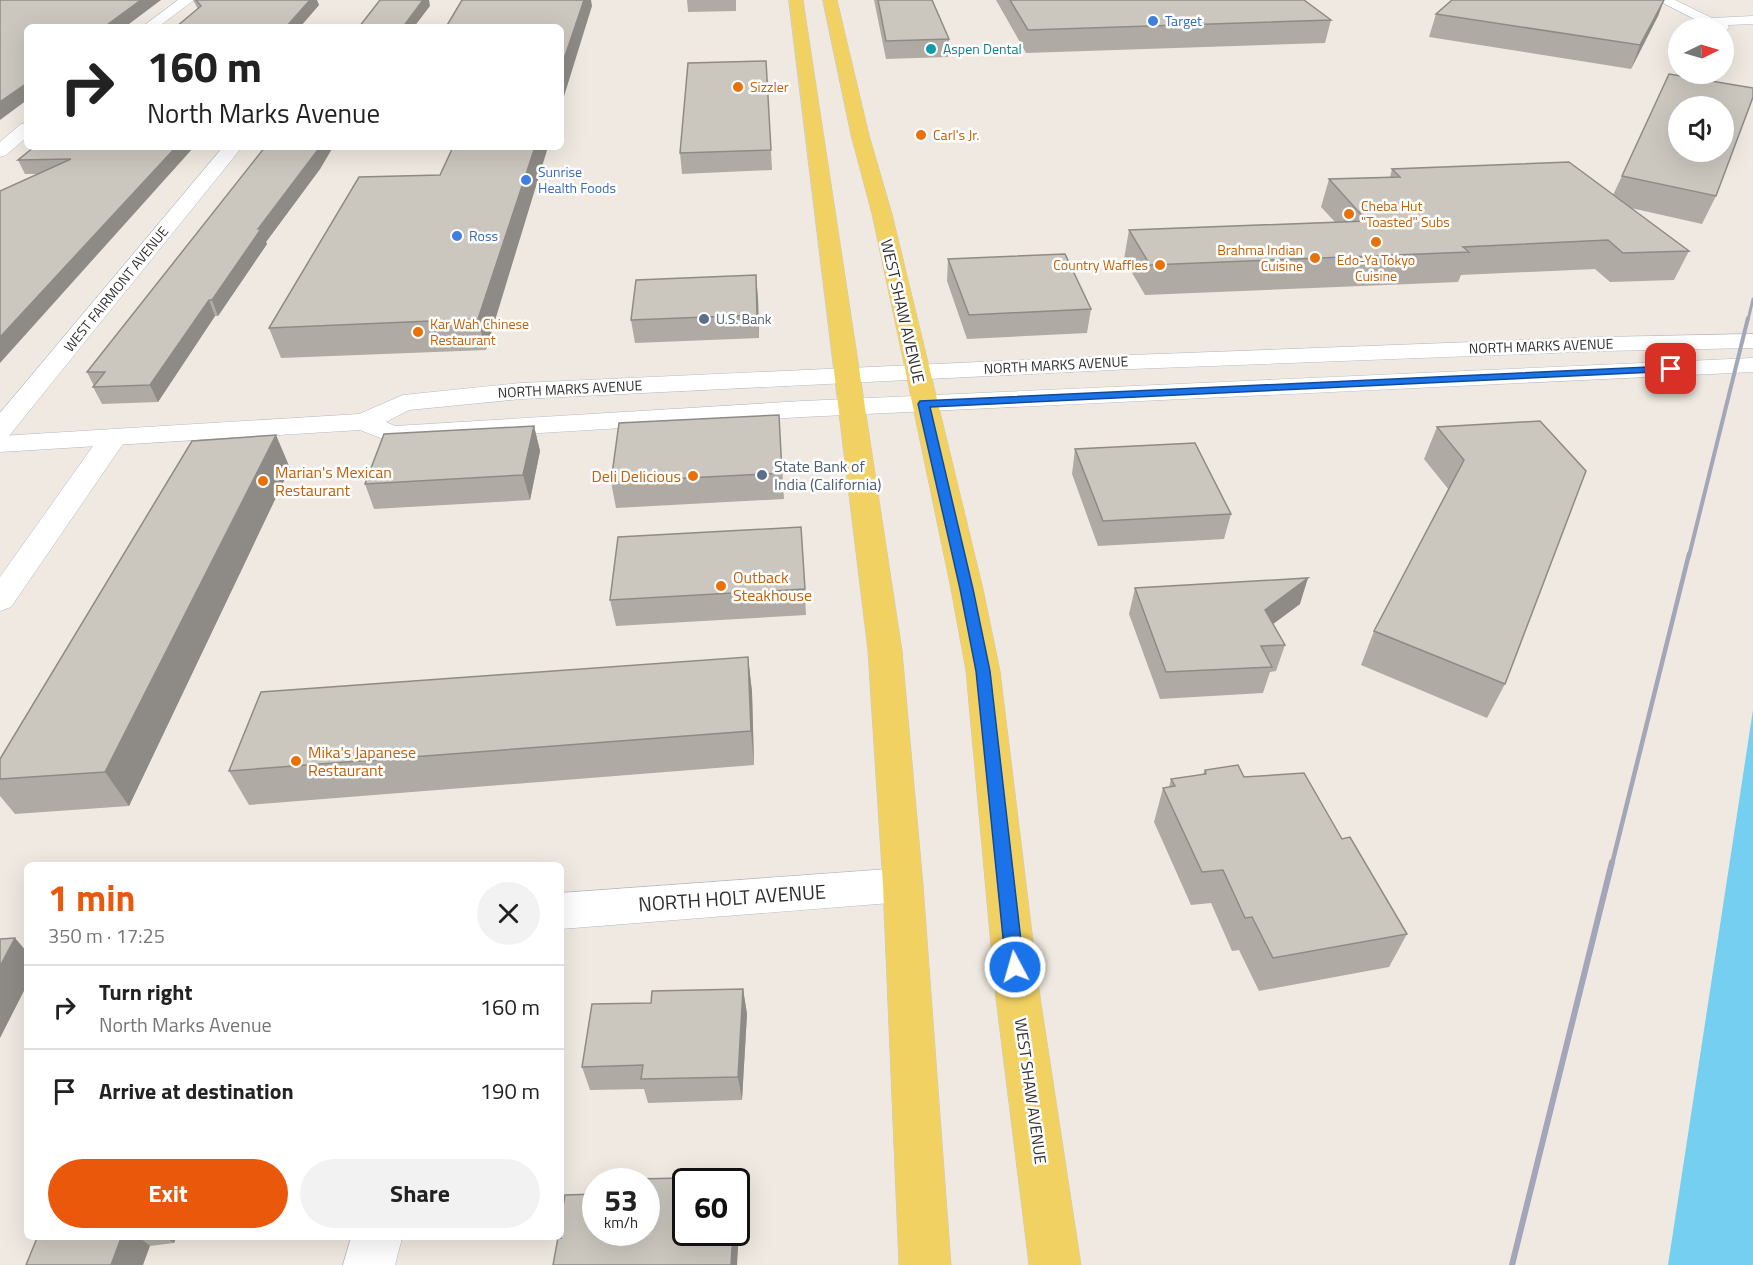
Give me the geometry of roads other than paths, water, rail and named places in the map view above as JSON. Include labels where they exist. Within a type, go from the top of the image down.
[{"type":"main road","points":[[153,24],[187,0]]},
{"type":"main road","name":"WEST SHAW AVENUE","points":[[830,0],[882,214],[967,589],[983,671],[1017,990],[1055,1265]]},
{"type":"main road","points":[[1664,0],[1700,18]]},
{"type":"main road","points":[[803,10],[819,69],[851,391],[885,651],[903,885],[925,1265]]},
{"type":"main road","points":[[1734,24],[1753,20]]},
{"type":"main road","points":[[819,69],[846,72]]},
{"type":"main road","points":[[4,144],[24,130]]},
{"type":"main road","name":"WEST FAIRMONT AVENUE","points":[[0,430],[231,150]]},
{"type":"main road","points":[[850,168],[882,214]]},
{"type":"main road","name":"NORTH MARKS AVENUE","points":[[0,444],[364,422],[391,434],[851,391],[1603,344],[1753,341]]},
{"type":"main road","points":[[1317,386],[1321,378],[1346,370],[1510,362],[1603,344]]},
{"type":"main road","name":"NORTH MARKS AVENUE","points":[[921,387],[1317,386],[1753,365]]},
{"type":"main road","points":[[0,600],[113,438]]},
{"type":"main road","name":"NORTH HOLT AVENUE","points":[[564,911],[903,885]]},
{"type":"main road","points":[[369,1265],[376,1240]]},
{"type":"water","points":[[1753,710],[1753,1265],[1668,1265]]},
{"type":"railway","points":[[1748,320],[1753,299]]},
{"type":"railway","points":[[1689,556],[1748,318]]},
{"type":"railway","points":[[1612,864],[1689,554]]},
{"type":"railway","points":[[1512,1265],[1612,862]]},
{"type":"place","name":"Target","points":[[1153,21]]},
{"type":"place","name":"Aspen Dental","points":[[931,49]]},
{"type":"place","name":"Sizzler","points":[[738,87]]},
{"type":"place","name":"Carl's Jr.","points":[[921,135]]},
{"type":"place","name":"Sunrise Health Foods","points":[[526,180]]},
{"type":"place","name":"Cheba Hut \"Toasted\" Subs","points":[[1349,214]]},
{"type":"place","name":"Ross","points":[[457,236]]},
{"type":"place","name":"Edo-Ya Tokyo Cuisine","points":[[1376,242]]},
{"type":"place","name":"Brahma Indian Cuisine","points":[[1315,258]]},
{"type":"place","name":"Country Waffles","points":[[1160,265]]},
{"type":"place","name":"U.S. Bank","points":[[704,319]]},
{"type":"place","name":"Kar Wah Chinese Restaurant","points":[[418,332]]},
{"type":"place","name":"State Bank of India (California)","points":[[762,475]]},
{"type":"place","name":"Deli Delicious","points":[[693,476]]},
{"type":"place","name":"Marian's Mexican Restaurant","points":[[263,481]]},
{"type":"place","name":"Outback Steakhouse","points":[[721,586]]},
{"type":"place","name":"Mika's Japanese Restaurant","points":[[296,761]]}]
